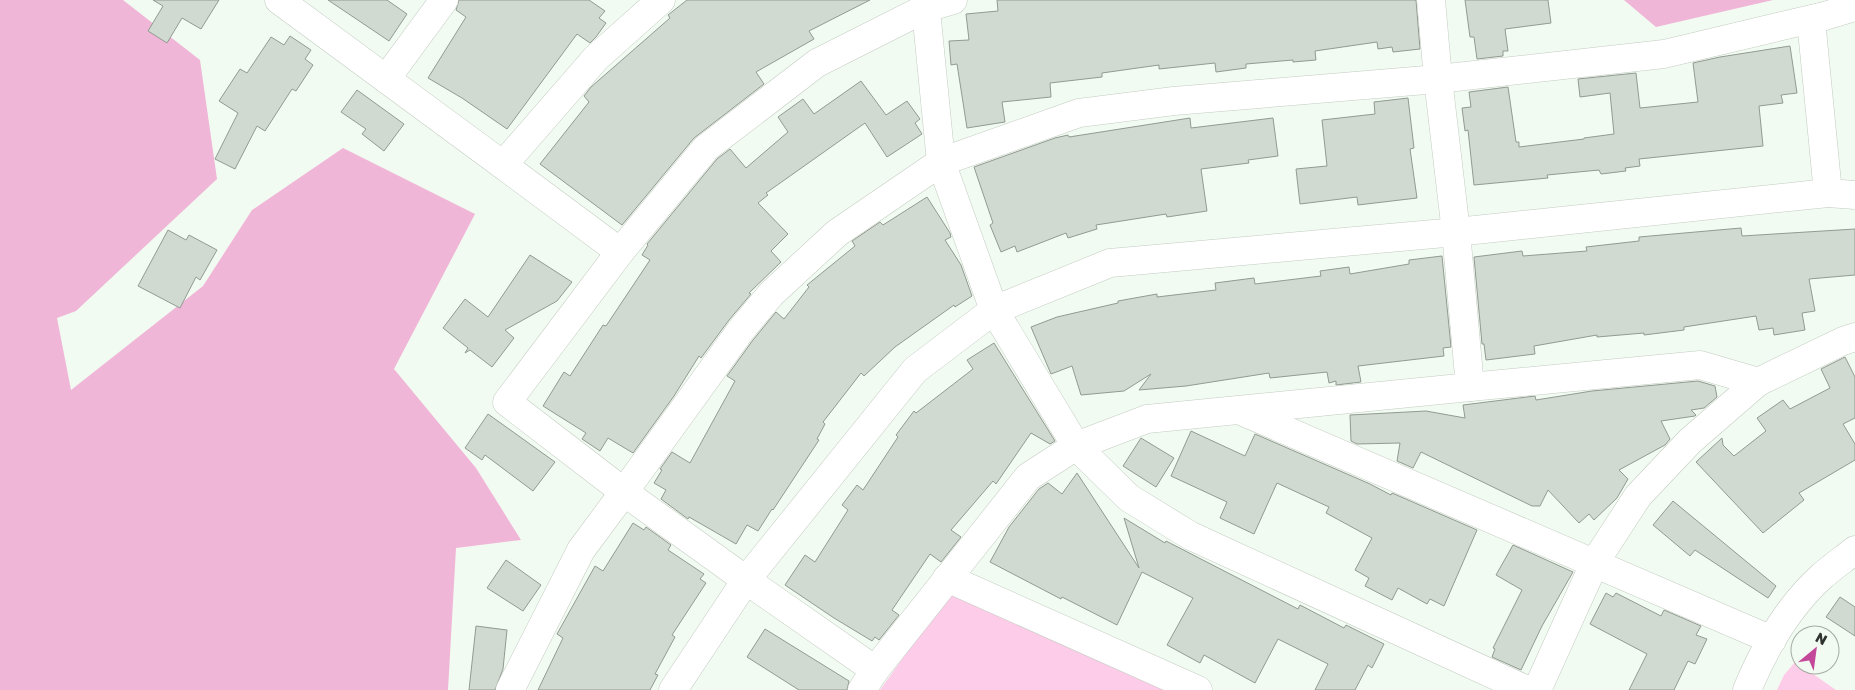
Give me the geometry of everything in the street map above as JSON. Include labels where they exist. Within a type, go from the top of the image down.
[{"type":"street","points":[[279,0],[620,252]]},
{"type":"street","points":[[386,79],[444,0]]},
{"type":"street","points":[[503,165],[596,58],[661,0]]},
{"type":"street","points":[[953,0],[926,4],[817,63],[706,148],[620,252],[507,402],[624,492],[746,580],[868,680],[1028,477],[1076,446],[1147,419],[1700,365],[1758,382]]},
{"type":"street","points":[[1431,0],[1438,79],[1456,232],[1470,387]]},
{"type":"street","points":[[926,4],[941,162],[994,310],[1076,446],[1129,498],[1191,536],[1527,690]]},
{"type":"street","points":[[1828,193],[1811,20],[1855,7]]},
{"type":"street","points":[[510,690],[581,550],[741,330],[771,294],[837,233],[941,162],[1079,113],[1174,101],[1438,79],[1664,54],[1820,17]]},
{"type":"street","points":[[673,690],[746,580],[915,370],[994,310],[1110,263],[1456,232],[1828,193],[1855,195]]},
{"type":"street","points":[[1537,690],[1594,562],[1638,496],[1690,441],[1758,382],[1855,337]]},
{"type":"street","points":[[1239,410],[1772,640]]},
{"type":"street","points":[[1747,690],[1772,640],[1794,605],[1821,576],[1855,550]]},
{"type":"street","points":[[947,578],[1198,690]]},
{"type":"shaded area","points":[[0,0],[123,0],[200,60],[217,179],[76,311],[57,318],[71,390],[203,286],[252,210],[343,148],[475,214],[394,369],[476,468],[521,540],[456,548],[448,690],[0,690]]},
{"type":"shaded area","points":[[1624,0],[1773,0],[1656,27]]},
{"type":"shaded area","points":[[953,588],[1175,690],[880,690]]},
{"type":"shaded area","points":[[1790,668],[1790,675],[1814,675],[1836,690],[1777,690],[1784,675]]},
{"type":"building","points":[[153,0],[219,0],[201,29],[182,18],[167,43],[148,31],[163,6]]},
{"type":"building","points":[[328,0],[387,0],[407,14],[389,41]]},
{"type":"building","points":[[459,0],[589,0],[605,11],[599,18],[606,23],[590,43],[577,34],[507,129],[462,98],[428,78],[466,17],[456,10]]},
{"type":"building","points":[[687,0],[870,0],[809,31],[814,39],[756,72],[764,84],[694,138],[622,225],[540,164],[589,102],[584,96],[591,87],[670,18],[668,15]]},
{"type":"building","points":[[997,0],[1416,0],[1420,49],[1393,52],[1392,47],[1378,49],[1377,42],[1315,51],[1316,60],[1246,64],[1246,68],[1216,72],[1215,63],[1159,69],[1159,65],[1102,73],[1102,77],[1050,83],[1051,97],[1002,102],[1005,122],[967,128],[957,64],[951,65],[949,41],[969,40],[966,14],[998,11]]},
{"type":"building","points":[[1465,0],[1548,0],[1551,23],[1505,29],[1508,51],[1503,51],[1503,56],[1477,59],[1474,37],[1470,37]]},
{"type":"building","points":[[290,36],[311,50],[305,59],[313,65],[296,91],[292,89],[265,131],[257,126],[235,169],[215,159],[238,113],[219,101],[240,69],[247,73],[271,37],[284,45]]},
{"type":"building","points":[[1790,46],[1797,93],[1781,95],[1783,103],[1759,106],[1763,146],[1639,159],[1640,166],[1625,168],[1626,171],[1601,174],[1599,170],[1547,175],[1548,178],[1474,185],[1468,130],[1465,131],[1462,108],[1471,107],[1469,92],[1508,87],[1516,142],[1519,142],[1519,147],[1584,139],[1614,134],[1610,93],[1580,97],[1578,79],[1636,73],[1640,108],[1698,102],[1693,63]]},
{"type":"building","points":[[861,81],[886,115],[907,101],[920,119],[915,123],[922,134],[887,157],[865,123],[766,193],[768,195],[758,203],[788,234],[771,251],[781,262],[749,293],[751,294],[701,358],[699,356],[674,396],[633,453],[608,438],[600,451],[582,439],[586,433],[543,406],[564,372],[570,376],[603,325],[606,326],[650,260],[642,255],[647,244],[717,159],[730,149],[746,168],[788,132],[778,117],[803,99],[814,114]]},
{"type":"building","points":[[357,90],[404,124],[384,151],[362,134],[366,129],[341,112]]},
{"type":"building","points":[[1408,98],[1414,148],[1410,149],[1417,198],[1358,205],[1357,197],[1300,204],[1296,169],[1327,166],[1322,120],[1375,114],[1374,102]]},
{"type":"building","points":[[1190,118],[1191,128],[1273,118],[1278,156],[1248,160],[1249,163],[1201,169],[1207,211],[1167,217],[1166,214],[1096,225],[1097,229],[1068,238],[1066,233],[1017,252],[1015,246],[1001,252],[990,225],[993,223],[974,167],[1068,135],[1069,137]]},
{"type":"building","points":[[927,197],[950,233],[951,237],[945,240],[961,265],[972,296],[955,307],[954,305],[895,347],[864,376],[861,373],[823,422],[825,424],[817,439],[819,440],[758,531],[747,525],[736,544],[689,517],[688,519],[661,499],[666,490],[654,483],[662,470],[660,469],[672,452],[690,463],[735,381],[727,376],[776,312],[784,319],[809,287],[807,285],[855,246],[852,241],[880,222],[883,225]]},
{"type":"building","points":[[1741,228],[1742,236],[1855,229],[1855,275],[1809,279],[1815,311],[1802,313],[1805,330],[1774,335],[1773,328],[1759,330],[1756,316],[1684,327],[1684,330],[1644,335],[1644,333],[1597,337],[1597,335],[1534,346],[1535,354],[1486,360],[1484,344],[1482,344],[1474,257],[1522,251],[1523,256],[1587,251],[1586,247],[1639,241],[1639,237]]},
{"type":"building","points":[[168,230],[186,240],[189,235],[217,250],[200,280],[196,277],[180,308],[138,286]]},
{"type":"building","points":[[530,255],[572,282],[557,301],[505,330],[514,338],[492,367],[470,350],[465,353],[468,348],[443,328],[465,299],[488,317]]},
{"type":"building","points":[[1442,256],[1451,347],[1443,348],[1444,356],[1358,366],[1361,382],[1336,385],[1336,381],[1329,383],[1327,372],[1270,378],[1269,373],[1186,386],[1139,390],[1151,374],[1124,391],[1081,395],[1072,366],[1051,374],[1031,327],[1057,317],[1118,303],[1118,301],[1157,294],[1157,297],[1216,290],[1215,283],[1254,278],[1255,284],[1321,276],[1320,271],[1349,267],[1350,274],[1409,264],[1409,260]]},
{"type":"building","points":[[994,343],[1055,441],[1050,444],[1031,433],[996,484],[993,481],[951,530],[961,537],[941,562],[930,554],[892,610],[899,615],[879,640],[875,637],[872,641],[785,585],[805,555],[815,562],[848,510],[842,505],[857,485],[863,490],[898,437],[896,435],[914,411],[916,413],[973,369],[967,360]]},
{"type":"building","points":[[1845,357],[1855,377],[1855,418],[1843,424],[1855,444],[1855,460],[1799,493],[1804,500],[1763,533],[1696,462],[1722,438],[1723,445],[1734,456],[1766,431],[1757,418],[1783,400],[1790,409],[1830,388],[1821,369]]},
{"type":"building","points":[[1698,381],[1715,386],[1717,397],[1704,408],[1691,410],[1695,416],[1661,421],[1670,439],[1665,445],[1619,470],[1628,479],[1617,498],[1594,520],[1589,514],[1579,523],[1548,490],[1540,506],[1532,506],[1421,452],[1413,468],[1397,461],[1400,443],[1357,444],[1351,441],[1350,415],[1426,411],[1465,418],[1463,405],[1535,396],[1536,400],[1592,391]]},
{"type":"building","points":[[488,414],[555,462],[533,491],[485,455],[482,460],[465,448]]},
{"type":"building","points":[[1191,431],[1245,456],[1255,434],[1391,495],[1392,493],[1477,530],[1444,606],[1430,599],[1427,604],[1398,588],[1392,600],[1365,586],[1369,578],[1355,570],[1372,538],[1326,513],[1329,507],[1277,483],[1254,534],[1220,518],[1227,502],[1171,476]]},
{"type":"building","points":[[1141,438],[1174,458],[1156,487],[1123,466]]},
{"type":"building","points":[[1077,473],[1139,568],[1124,518],[1165,543],[1166,541],[1298,609],[1300,605],[1344,628],[1346,625],[1384,644],[1372,668],[1368,665],[1355,690],[1315,690],[1328,664],[1278,639],[1255,683],[1204,655],[1200,663],[1167,645],[1193,598],[1142,572],[1117,625],[1062,597],[1061,599],[990,562],[1009,527],[1039,489],[1048,483],[1062,494]]},
{"type":"building","points":[[1673,501],[1776,586],[1768,598],[1695,550],[1690,556],[1653,525]]},
{"type":"building","points":[[633,523],[644,530],[646,527],[671,545],[668,550],[704,574],[700,579],[706,583],[672,635],[675,637],[655,674],[658,675],[650,690],[538,690],[563,638],[557,634],[595,566],[603,571]]},
{"type":"building","points":[[1513,545],[1573,572],[1542,626],[1521,670],[1492,657],[1495,649],[1493,648],[1522,590],[1496,575]]},
{"type":"building","points":[[506,560],[541,585],[523,611],[487,588]]},
{"type":"building","points":[[1606,593],[1613,597],[1616,593],[1661,616],[1664,610],[1701,626],[1696,635],[1707,639],[1695,664],[1688,661],[1674,690],[1629,690],[1647,654],[1590,624]]},
{"type":"building","points":[[1840,597],[1855,607],[1855,636],[1840,625],[1826,617]]},
{"type":"building","points":[[476,626],[507,630],[503,669],[495,690],[469,690]]},
{"type":"building","points":[[765,629],[849,681],[847,690],[799,690],[747,657]]}]
